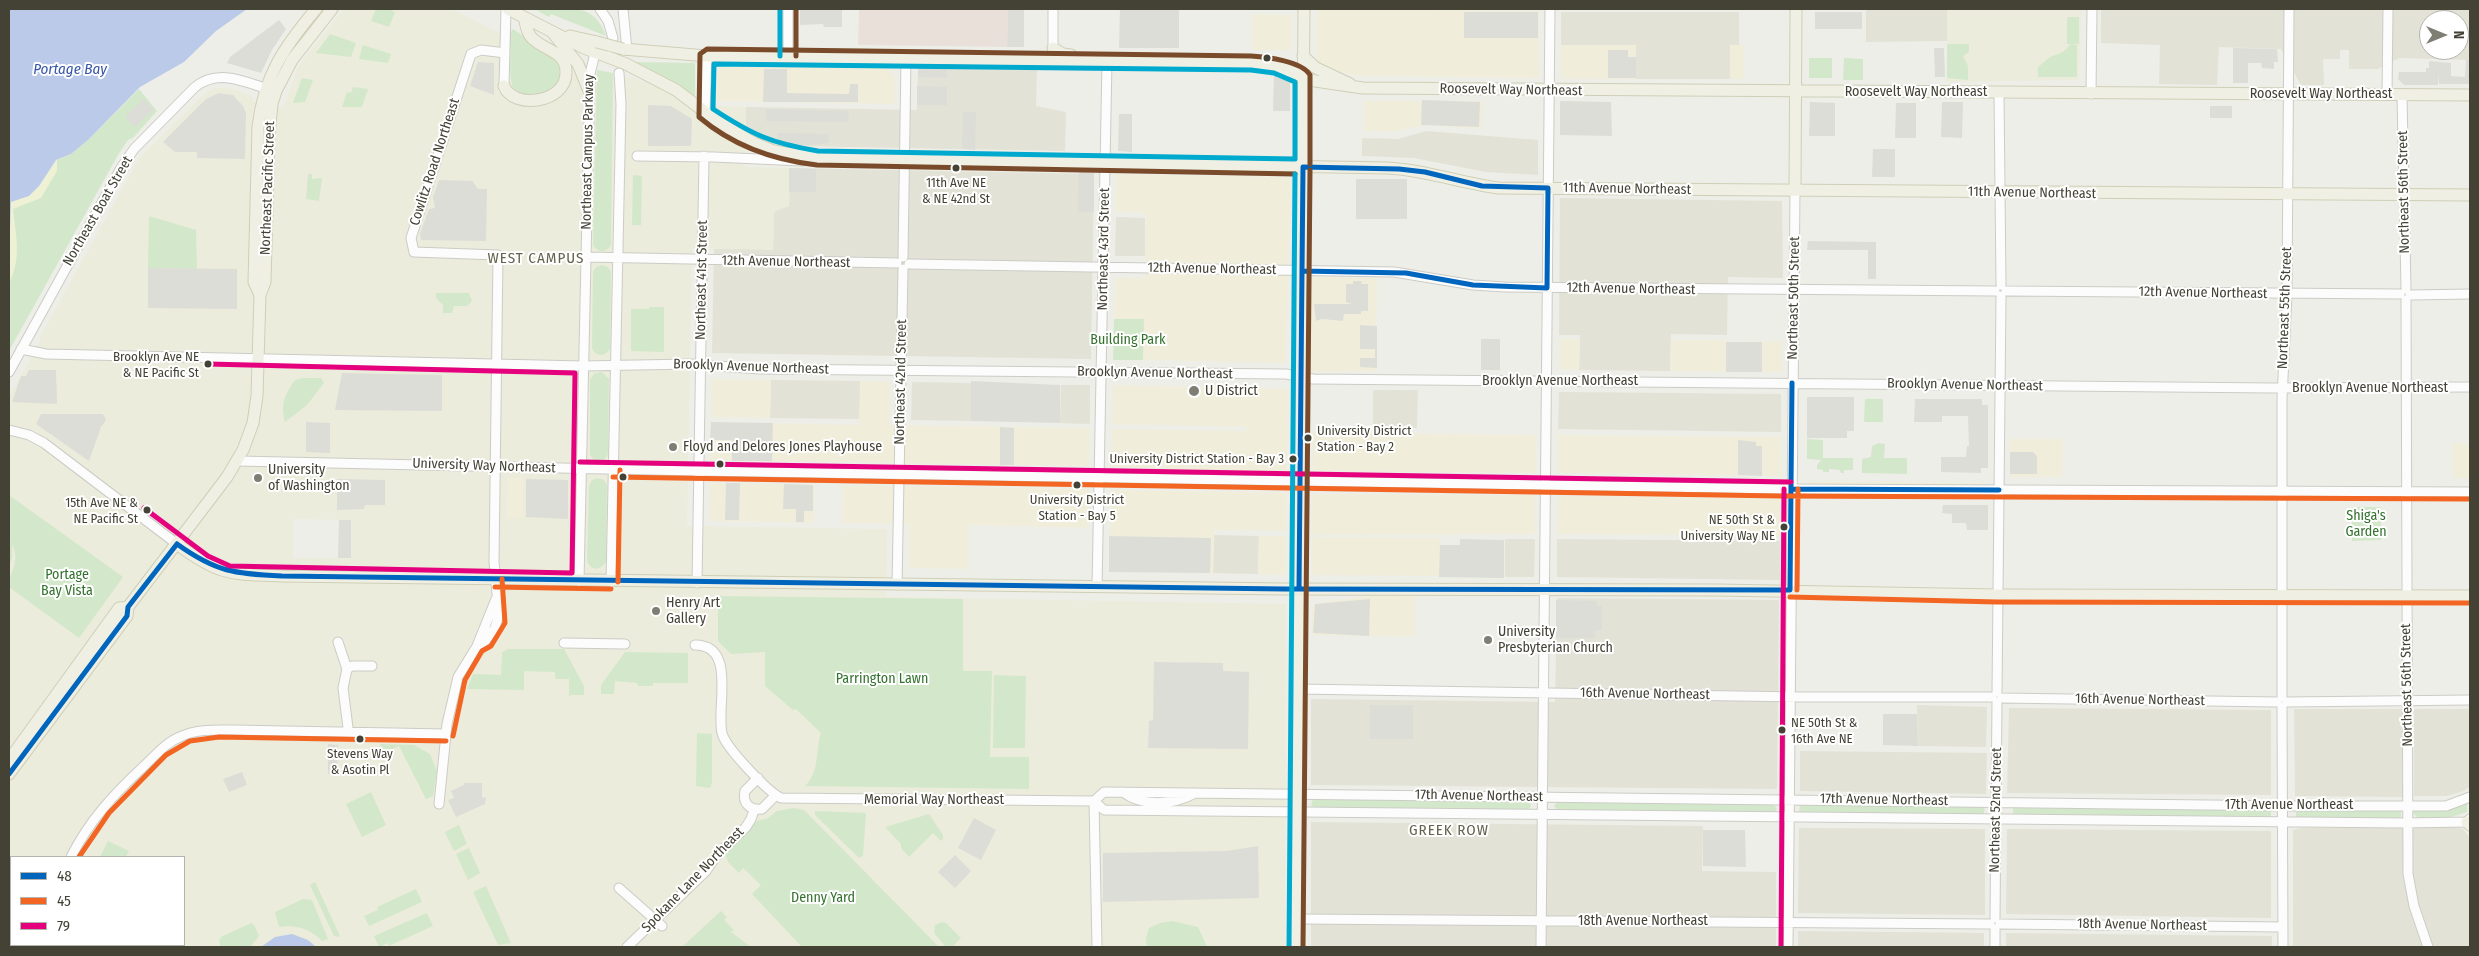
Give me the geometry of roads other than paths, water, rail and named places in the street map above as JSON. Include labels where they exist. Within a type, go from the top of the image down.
[{"type":"main road","name":"Northeast Pacific Street","points":[[9,774],[128,616],[128,607],[238,461],[248,437],[254,415],[260,295],[265,282],[271,90],[281,54],[316,9]]},
{"type":"main road","name":"Northeast Pacific Street","points":[[271,90],[299,49],[332,9]]},
{"type":"main road","points":[[1296,947],[1304,9]]},
{"type":"main road","name":"Northeast 50th Street","points":[[1795,190],[1796,9]]},
{"type":"main road","points":[[515,11],[554,32],[596,47],[625,50],[707,56],[906,58],[1053,54]]},
{"type":"main road","points":[[504,86],[508,93],[516,98],[542,99],[556,94],[565,81],[566,70],[563,60],[555,52],[533,39],[515,11]]},
{"type":"main road","points":[[554,32],[578,64],[589,91]]},
{"type":"main road","points":[[596,47],[622,69],[676,90],[705,113],[739,135],[764,147],[785,153],[817,158]]},
{"type":"main road","name":"Roosevelt Way Northeast","points":[[1053,54],[1085,55],[1093,61],[1260,63],[1276,66],[1326,84],[1356,88],[2470,95]]},
{"type":"main road","points":[[1303,56],[1316,68],[1356,88]]},
{"type":"main road","name":"11th Avenue Northeast","points":[[817,158],[1399,169],[1425,172],[1482,186],[1548,188],[2470,195]]},
{"type":"main road","points":[[177,544],[209,566],[234,574],[495,580],[1298,589],[1790,590],[1997,595],[2470,596]]},
{"type":"main road","name":"Northeast Pacific Street","points":[[9,760],[119,608],[128,607]]},
{"type":"street","points":[[593,9],[610,26]]},
{"type":"street","points":[[600,9],[610,26],[613,38]]},
{"type":"street","points":[[623,9],[625,50]]},
{"type":"street","points":[[788,9],[788,56]]},
{"type":"street","points":[[1053,9],[1053,54]]},
{"type":"street","points":[[1541,947],[1546,590],[1550,9]]},
{"type":"street","points":[[2091,94],[2092,9]]},
{"type":"street","name":"Northeast 55th Street","points":[[2283,947],[2282,388],[2287,294],[2289,9]]},
{"type":"street","points":[[2387,95],[2388,9]]},
{"type":"street","points":[[504,86],[505,53],[515,11]]},
{"type":"street","name":"Northeast Campus Parkway","points":[[579,581],[589,91],[591,66],[596,47]]},
{"type":"street","name":"Cowlitz Road Northeast","points":[[497,364],[498,255],[414,252],[411,238],[471,54],[481,50],[505,53]]},
{"type":"street","points":[[705,113],[707,56]]},
{"type":"street","name":"Northeast 42nd Street","points":[[897,585],[906,58]]},
{"type":"street","name":"Northeast 43rd Street","points":[[1097,587],[1107,61]]},
{"type":"street","points":[[611,582],[622,69]]},
{"type":"street","name":"Northeast Boat Street","points":[[9,372],[117,174],[134,149],[195,87],[205,80],[227,77],[271,90]]},
{"type":"street","name":"Northeast 52nd Street","points":[[1995,947],[2000,385],[1999,93]]},
{"type":"street","name":"Northeast 56th Street","points":[[2402,95],[2405,195],[2408,823],[2411,894],[2428,947]]},
{"type":"street","name":"11th Avenue Northeast","points":[[637,156],[704,156],[802,161],[817,158]]},
{"type":"street","name":"Northeast 41st Street","points":[[697,583],[704,156]]},
{"type":"street","name":"Northeast 50th Street","points":[[1788,947],[1795,190]]},
{"type":"street","name":"12th Avenue Northeast","points":[[586,257],[702,261],[1394,272],[1481,286],[1548,288],[2470,294]]},
{"type":"street","name":"Brooklyn Avenue Northeast","points":[[21,349],[46,354],[258,357],[583,366],[701,365],[760,368],[1286,374],[1314,379],[2282,388],[2470,387]]},
{"type":"street","points":[[439,804],[446,734],[458,677],[477,646],[496,599],[497,364]]},
{"type":"street","points":[[9,430],[29,435],[44,443],[177,544]]},
{"type":"street","name":"University Way Northeast","points":[[238,461],[698,472],[1546,486],[2470,492]]},
{"type":"street","points":[[338,642],[347,670],[343,688],[348,728]]},
{"type":"street","points":[[564,642],[625,644]]},
{"type":"street","points":[[695,645],[710,648],[719,660],[722,733],[728,747],[776,795],[766,807],[754,810],[748,806],[744,796],[747,787],[758,778]]},
{"type":"street","points":[[347,670],[352,666],[372,666]]},
{"type":"street","name":"16th Avenue Northeast","points":[[1298,689],[2282,702],[2470,700]]},
{"type":"street","points":[[72,856],[88,827],[113,795],[160,750],[177,738],[192,732],[232,730],[446,734]]},
{"type":"street","name":"Memorial Way Northeast","points":[[1094,801],[1104,792],[1122,792],[1139,802],[1184,800],[1195,793],[1235,794]]},
{"type":"street","points":[[1235,812],[1235,794],[1296,794]]},
{"type":"street","name":"17th Avenue Northeast","points":[[1296,794],[1996,801],[2282,806],[2446,806],[2470,797]]},
{"type":"street","name":"Memorial Way Northeast","points":[[776,795],[781,798],[868,800],[1094,801],[1104,810],[1296,812]]},
{"type":"street","points":[[1094,801],[1097,947]]},
{"type":"street","name":"Spokane Lane Northeast","points":[[627,947],[659,923],[702,876],[717,856],[746,827],[751,820],[754,810]]},
{"type":"street","name":"17th Avenue Northeast","points":[[1296,812],[2408,823],[2469,822]]},
{"type":"street","points":[[619,888],[659,923]]},
{"type":"street","name":"18th Avenue Northeast","points":[[1296,919],[2283,927]]},
{"type":"water","name":"Portage Bay","points":[[9,9],[247,9],[216,31],[184,62],[140,87],[89,139],[71,154],[56,160],[39,186],[29,196],[11,202],[9,262]]},
{"type":"water","points":[[292,934],[308,940],[316,947],[261,947],[275,937]]},
{"type":"place","name":"11th Ave NE & NE 42nd St","points":[[956,168]]},
{"type":"place","name":"Brooklyn Ave NE & NE Pacific St","points":[[208,364]]},
{"type":"place","name":"U District","points":[[1194,391]]},
{"type":"place","name":"University District Station - Bay 2","points":[[1308,438]]},
{"type":"place","name":"Floyd and Delores Jones Playhouse","points":[[673,447]]},
{"type":"place","name":"University District Station - Bay 3","points":[[1293,459]]},
{"type":"place","name":"University of Washington","points":[[258,478]]},
{"type":"place","name":"University District Station - Bay 5","points":[[1077,485]]},
{"type":"place","name":"15th Ave NE & NE Pacific St","points":[[147,510]]},
{"type":"place","name":"NE 50th St & University Way NE","points":[[1784,527]]},
{"type":"place","name":"Henry Art Gallery","points":[[656,611]]},
{"type":"place","name":"University Presbyterian Church","points":[[1488,640]]},
{"type":"place","name":"NE 50th St & 16th Ave NE","points":[[1782,730]]},
{"type":"place","name":"Stevens Way & Asotin Pl","points":[[360,739]]},
{"type":"district","name":"WEST CAMPUS","points":[[536,259]]},
{"type":"district","name":"GREEK ROW","points":[[1449,831]]},
{"type":"park label","name":"Building Park","points":[[1128,340]]},
{"type":"park label","name":"Shiga's Garden","points":[[2366,524]]},
{"type":"park label","name":"Portage Bay Vista","points":[[67,584]]},
{"type":"park label","name":"Parrington Lawn","points":[[882,679]]},
{"type":"park label","name":"Denny Yard","points":[[823,898]]}]
